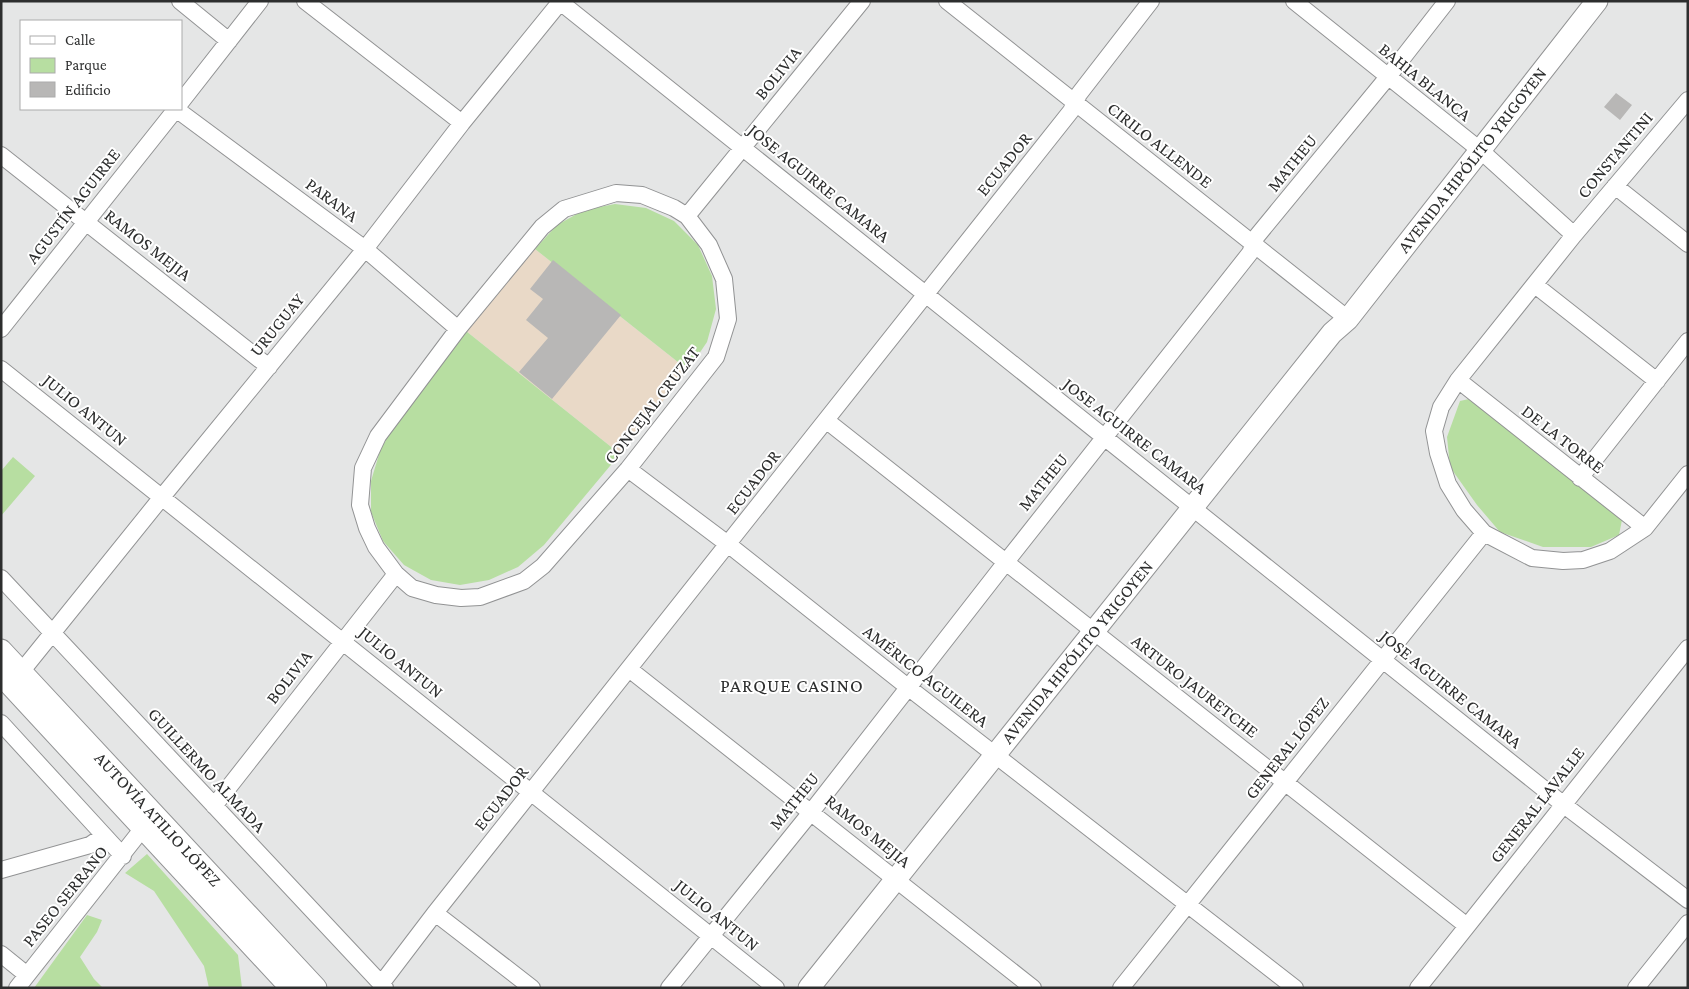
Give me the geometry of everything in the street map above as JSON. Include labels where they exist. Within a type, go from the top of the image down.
[{"type":"main road","name":"AVENIDA HIPÓLITO YRIGOYEN","points":[[809,988],[899,882],[1198,512],[1332,333],[1348,319],[1597,1]]},
{"type":"main road","name":"AUTOVÍA ATILIO LÓPEZ","points":[[1,650],[11,674],[143,828],[291,988]]},
{"type":"main road","name":"AUTOVÍA ATILIO LÓPEZ","points":[[11,674],[316,988]]},
{"type":"main road","name":"AVENIDA HIPÓLITO YRIGOYEN","points":[[824,988],[899,882]]},
{"type":"street","points":[[180,1],[229,41]]},
{"type":"street","points":[[182,101],[260,1]]},
{"type":"street","points":[[305,1],[462,123]]},
{"type":"street","name":"URUGUAY","points":[[11,674],[52,634],[365,249],[462,123],[560,1]]},
{"type":"street","name":"JOSE AGUIRRE CAMARA","points":[[560,1],[1104,438],[1564,804],[1688,900]]},
{"type":"street","name":"BOLIVIA","points":[[687,216],[862,1]]},
{"type":"street","name":"CIRILO ALLENDE","points":[[947,1],[1348,319]]},
{"type":"street","name":"ECUADOR","points":[[383,986],[435,913],[1071,111],[1079,94],[1151,1]]},
{"type":"street","name":"BAHIA BLANCA","points":[[1294,1],[1387,78],[1480,150],[1574,235]]},
{"type":"street","name":"MATHEU","points":[[669,988],[812,811],[1250,253],[1257,236],[1387,78],[1447,1]]},
{"type":"street","name":"CONSTANTINI","points":[[1484,533],[1464,510],[1448,484],[1438,453],[1434,431],[1441,407],[1458,380],[1536,285],[1574,235],[1688,100]]},
{"type":"street","name":"AGUSTÍN AGUIRRE","points":[[1,329],[175,110]]},
{"type":"street","name":"PARANA","points":[[177,110],[365,249],[458,329]]},
{"type":"street","name":"RAMOS MEJIA","points":[[1,155],[269,367]]},
{"type":"street","points":[[1615,186],[1688,244]]},
{"type":"street","name":"CONCEJAL CRUZAT","points":[[616,193],[642,195],[674,208],[687,216],[709,245],[724,279],[728,319],[716,358],[628,469],[543,566],[524,581],[480,597],[461,598],[436,595],[412,588],[396,574],[376,548],[366,528],[360,505],[362,468],[378,436],[458,329],[542,227],[564,209],[616,193]]},
{"type":"street","points":[[1536,285],[1656,381]]},
{"type":"street","points":[[1580,478],[1688,341]]},
{"type":"street","name":"JULIO ANTUN","points":[[1,369],[776,988]]},
{"type":"street","name":"DE LA TORRE","points":[[1458,380],[1645,528]]},
{"type":"street","name":"ARTURO JAURETCHE","points":[[827,421],[1467,926]]},
{"type":"street","name":"AMÉRICO AGUILERA","points":[[628,469],[729,544],[998,758],[1295,988]]},
{"type":"street","points":[[1484,533],[1532,558],[1563,561],[1583,560],[1610,551],[1645,528],[1688,474]]},
{"type":"street","name":"GENERAL LÓPEZ","points":[[1120,988],[1484,533]]},
{"type":"street","name":"BOLIVIA","points":[[214,806],[396,574]]},
{"type":"street","name":"GUILLERMO ALMADA","points":[[1,578],[383,986]]},
{"type":"street","name":"GENERAL LAVALLE","points":[[1418,988],[1688,648]]},
{"type":"street","name":"RAMOS MEJIA","points":[[629,669],[812,811],[1033,988]]},
{"type":"street","points":[[1,723],[122,856]]},
{"type":"street","name":"PASEO SERRANO","points":[[22,982],[143,828]]},
{"type":"street","points":[[1,870],[90,845],[104,836]]},
{"type":"street","points":[[435,913],[532,988]]},
{"type":"street","points":[[1636,988],[1688,923]]},
{"type":"street","points":[[1,954],[22,982]]},
{"type":"shaded area","points":[[535,249],[688,370],[620,454],[466,331]]},
{"type":"green space","points":[[615,204],[646,208],[674,221],[698,245],[712,276],[716,309],[707,342],[688,370],[535,249],[557,225],[584,210]]},
{"type":"green space","points":[[466,331],[620,454],[544,545],[518,567],[489,580],[460,585],[431,580],[404,565],[383,541],[371,512],[371,481],[380,451],[393,427]]},
{"type":"green space","points":[[1469,399],[1622,520],[1619,535],[1591,547],[1543,547],[1500,532],[1477,505],[1450,467],[1447,437],[1460,401]]},
{"type":"green space","points":[[13,457],[35,476],[1,516],[1,471]]},
{"type":"green space","points":[[147,854],[238,955],[242,988],[209,988],[204,966],[154,891],[125,873]]},
{"type":"green space","points":[[87,915],[102,920],[97,932],[80,957],[94,979],[103,988],[34,988]]},
{"type":"building","points":[[1616,93],[1632,105],[1620,120],[1604,107]]},
{"type":"building","points":[[553,260],[621,315],[552,399],[519,372],[548,338],[526,320],[543,299],[530,289]]},
{"type":"district","name":"PARQUE CASINO","points":[[792,685]]}]
